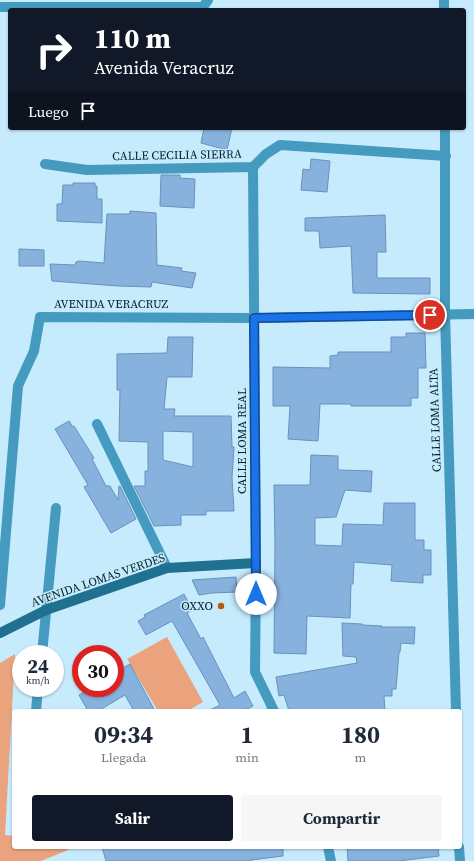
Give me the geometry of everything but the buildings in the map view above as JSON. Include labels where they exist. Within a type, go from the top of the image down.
[{"type":"street","points":[[0,7],[206,3]]},
{"type":"street","name":"CALLE LOMA ALTA","points":[[445,130],[445,314],[456,709]]},
{"type":"street","name":"CALLE CECILIA SIERRA","points":[[45,164],[87,170],[254,167],[266,154],[280,145],[446,156]]},
{"type":"street","name":"CALLE LOMA REAL","points":[[254,167],[256,562],[255,672],[273,709]]},
{"type":"street","name":"AVENIDA VERACRUZ","points":[[0,605],[18,386],[34,351],[40,317],[254,318],[474,314]]},
{"type":"street","points":[[97,424],[168,568]]},
{"type":"street","points":[[43,645],[56,508]]},
{"type":"street","name":"AVENIDA LOMAS VERDES","points":[[0,633],[46,610],[168,568],[256,562]]},
{"type":"street","points":[[36,709],[37,697]]},
{"type":"street","points":[[328,849],[331,861]]},
{"type":"street","points":[[459,849],[460,861]]},
{"type":"shaded area","points":[[167,637],[203,702],[191,709],[157,709],[127,659]]},
{"type":"shaded area","points":[[12,656],[13,697],[5,835],[12,836],[12,849],[68,850],[41,861],[0,861],[0,663]]},
{"type":"place","name":"OXXO","points":[[221,606]]},
{"type":"route","points":[[256,594],[254,318],[430,315]]}]
